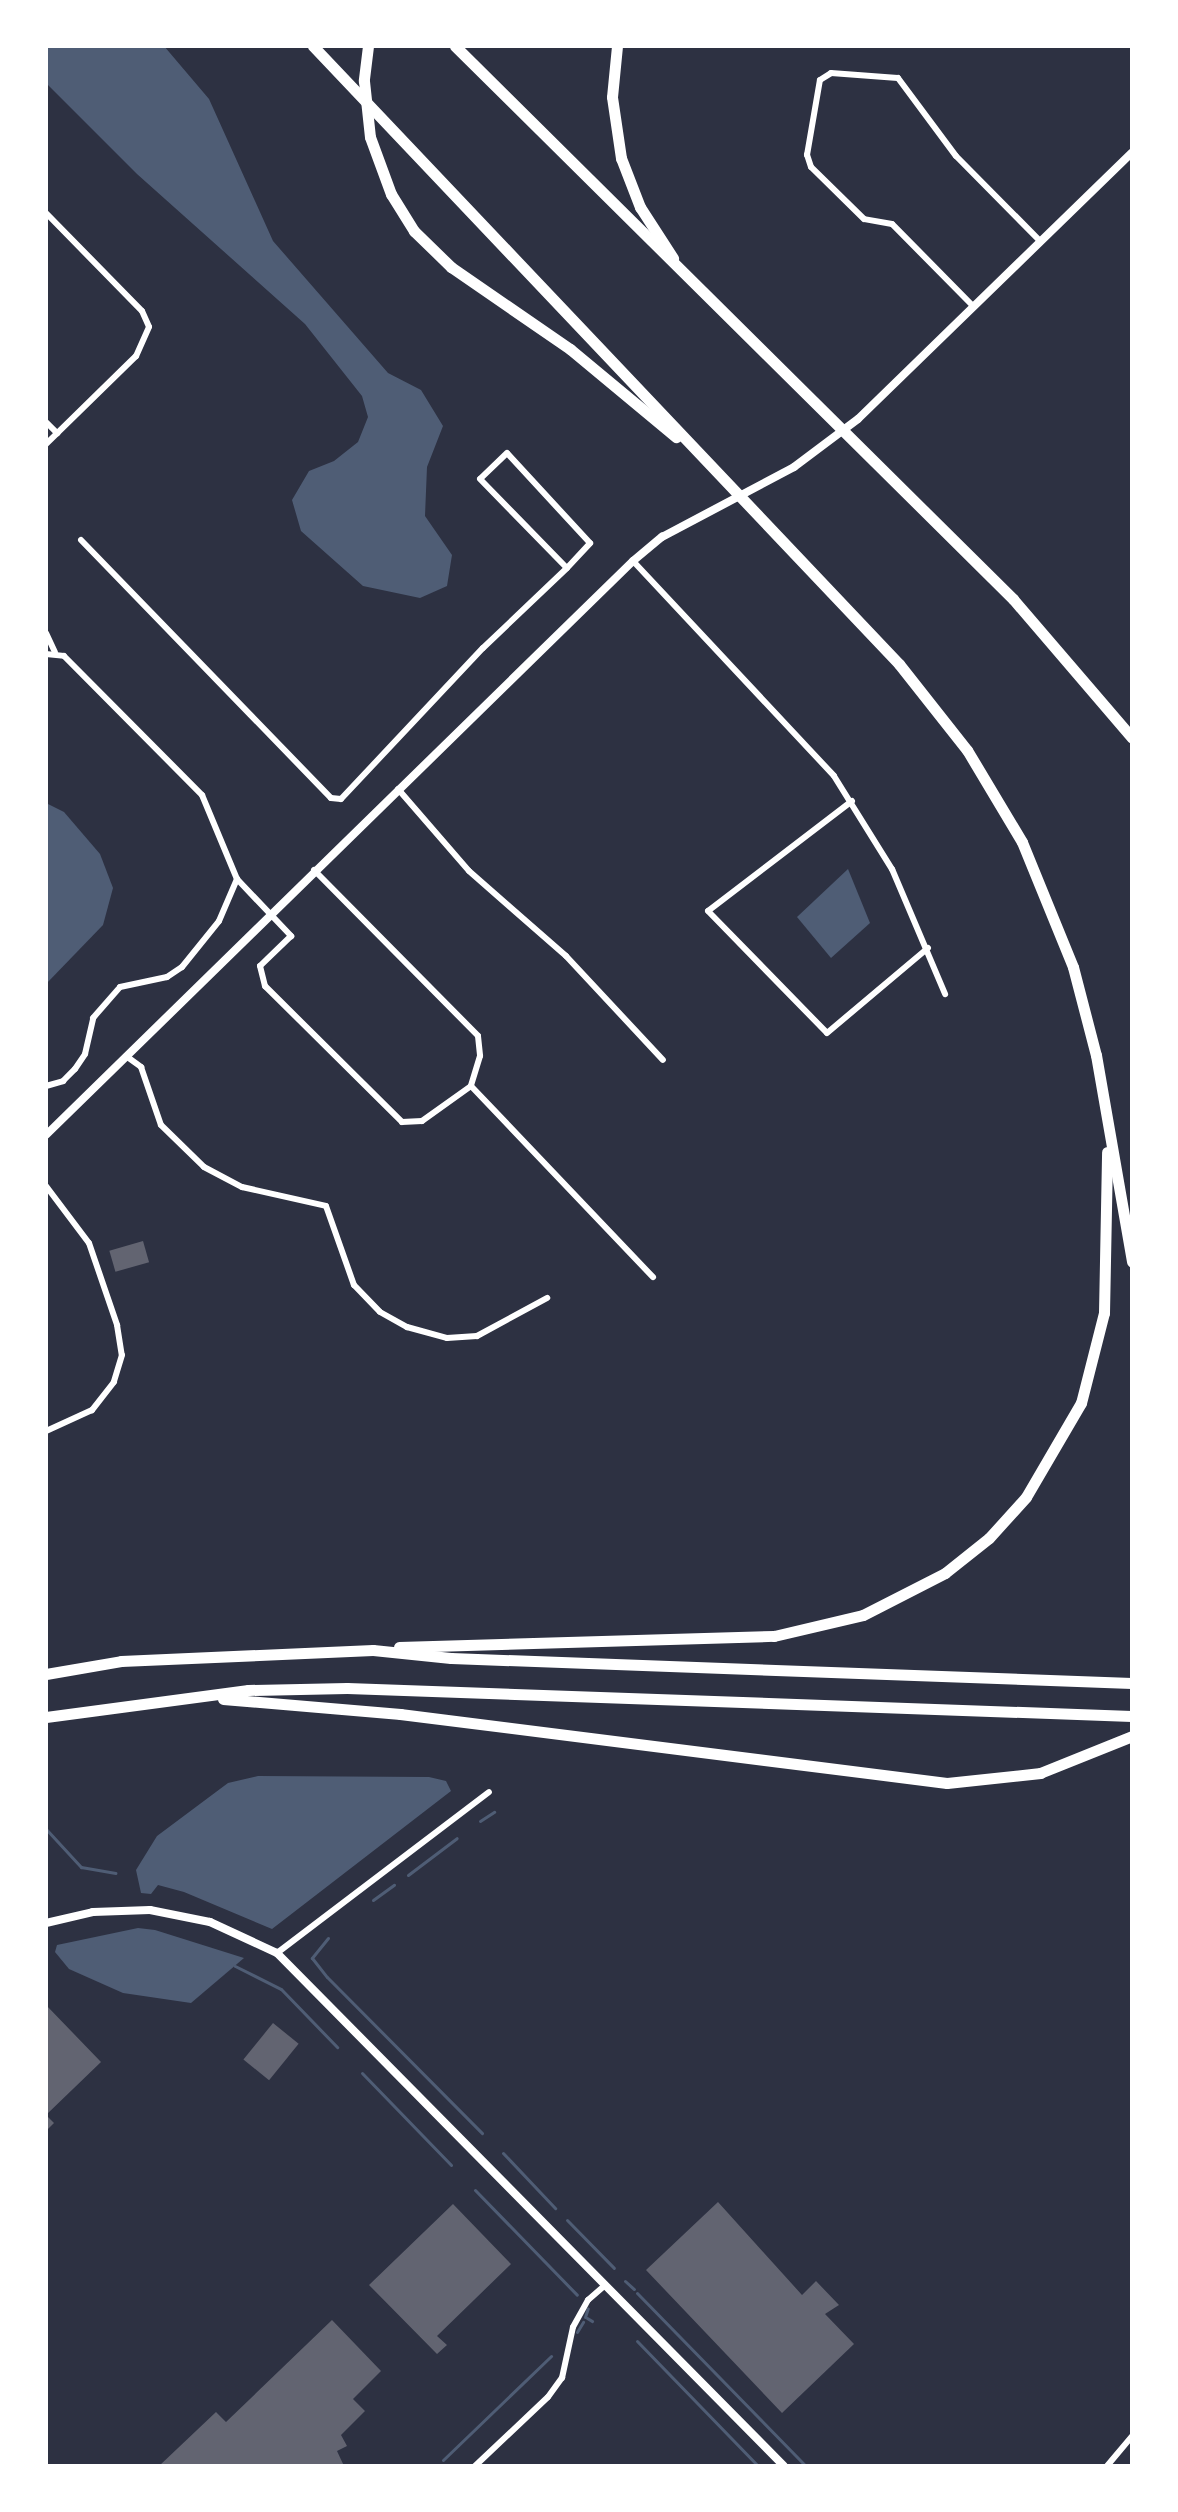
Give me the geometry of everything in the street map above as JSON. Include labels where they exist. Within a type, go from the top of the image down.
[{"type":"highway","points":[[313,46],[925,693],[1002,806],[1040,880],[1070,957],[1094,1046],[1132,1262]]},
{"type":"highway","points":[[368,46],[366,116],[382,174],[407,221],[443,260],[570,349],[699,454]]},
{"type":"highway","points":[[455,46],[1013,599],[1132,738]]},
{"type":"highway","points":[[617,46],[613,117],[623,166],[640,207],[687,278]]},
{"type":"highway","points":[[46,1674],[121,1661],[373,1650],[452,1642],[635,1643],[774,1636],[863,1615],[945,1573],[989,1538],[1026,1497],[1081,1403],[1098,1349],[1106,1294],[1108,1127]]},
{"type":"highway","points":[[373,1650],[451,1658],[1132,1683]]},
{"type":"highway","points":[[46,1717],[219,1698],[248,1690],[380,1688],[1132,1716]]},
{"type":"highway","points":[[219,1698],[249,1704],[400,1714],[929,1782],[1003,1780],[1071,1764],[1132,1736]]},
{"type":"street","points":[[973,306],[892,224],[864,219],[811,167],[807,155],[820,80],[831,73],[898,78],[956,156],[1040,241]]},
{"type":"street","points":[[46,1135],[633,561],[662,537],[794,467],[858,419],[1132,153]]},
{"type":"street","points":[[46,213],[142,311],[149,327],[136,356],[46,444]]},
{"type":"street","points":[[46,422],[57,433]]},
{"type":"street","points":[[81,540],[331,798],[341,799],[483,648],[567,568],[590,540],[507,453],[480,479],[567,568]]},
{"type":"street","points":[[633,561],[806,742],[852,801],[892,869],[945,994]]},
{"type":"street","points":[[46,633],[55,652],[202,795],[237,879],[291,936],[260,966],[265,986],[402,1122],[422,1121],[471,1086],[480,1056],[478,1036],[314,870]]},
{"type":"street","points":[[46,654],[55,652]]},
{"type":"street","points":[[398,789],[469,871],[566,956],[663,1060]]},
{"type":"street","points":[[852,801],[708,911],[827,1033],[928,948]]},
{"type":"street","points":[[46,1086],[63,1081],[85,1054],[93,1018],[103,1002],[120,987],[167,977],[182,967],[219,921],[237,879]]},
{"type":"street","points":[[126,1056],[141,1067],[161,1125],[204,1167],[242,1187],[326,1206],[354,1285],[380,1312],[407,1327],[447,1338],[477,1336],[547,1298]]},
{"type":"street","points":[[471,1086],[653,1277]]},
{"type":"street","points":[[46,1186],[89,1243],[117,1325],[122,1355],[114,1382],[92,1410],[46,1431]]},
{"type":"street","points":[[277,1953],[489,1792]]},
{"type":"street","points":[[46,1923],[93,1912],[163,1912],[229,1928],[277,1953],[784,2466]]},
{"type":"street","points":[[475,2466],[562,2378],[573,2327],[588,2300],[605,2285]]},
{"type":"street","points":[[1107,2466],[1132,2436]]},
{"type":"water","points":[[46,46],[164,46],[209,99],[273,241],[388,373],[421,390],[443,426],[427,467],[425,516],[452,555],[447,586],[420,598],[363,586],[301,531],[292,500],[309,471],[334,461],[358,442],[368,417],[362,396],[305,324],[137,174],[46,83]]},
{"type":"water","points":[[46,803],[64,812],[100,854],[113,888],[103,925],[46,984]]},
{"type":"water","points":[[848,869],[870,923],[831,958],[797,917]]},
{"type":"water","points":[[258,1776],[429,1777],[446,1781],[451,1791],[272,1929],[184,1892],[158,1885],[151,1894],[141,1893],[136,1870],[157,1836],[228,1783]]},
{"type":"water","points":[[138,1928],[155,1930],[244,1958],[191,2003],[123,1993],[69,1969],[55,1952],[57,1945]]},
{"type":"building","points":[[143,1241],[149,1262],[115,1272],[109,1251]]},
{"type":"building","points":[[46,2005],[101,2062],[46,2115]]},
{"type":"building","points":[[273,2023],[299,2044],[269,2080],[243,2060]]},
{"type":"building","points":[[46,2115],[54,2123],[46,2131]]},
{"type":"building","points":[[718,2202],[802,2295],[816,2281],[839,2305],[825,2314],[854,2344],[782,2413],[646,2270]]},
{"type":"building","points":[[453,2204],[511,2264],[437,2336],[447,2345],[437,2354],[369,2285]]},
{"type":"building","points":[[332,2320],[381,2371],[353,2399],[365,2411],[341,2435],[347,2446],[337,2451],[344,2466],[159,2466],[216,2412],[226,2422]]},
{"type":"waterway","points":[[480,1821],[494,1812]]},
{"type":"waterway","points":[[46,1829],[81,1867],[115,1873]]},
{"type":"waterway","points":[[408,1875],[457,1838]]},
{"type":"waterway","points":[[373,1900],[394,1885]]},
{"type":"waterway","points":[[328,1938],[312,1958],[327,1977],[482,2133]]},
{"type":"waterway","points":[[235,1966],[281,1989],[337,2047]]},
{"type":"waterway","points":[[362,2073],[451,2165]]},
{"type":"waterway","points":[[503,2153],[555,2208]]},
{"type":"waterway","points":[[475,2190],[577,2295]]},
{"type":"waterway","points":[[567,2220],[614,2268]]},
{"type":"waterway","points":[[625,2281],[634,2289]]},
{"type":"waterway","points":[[637,2293],[806,2466]]},
{"type":"waterway","points":[[585,2317],[588,2308]]},
{"type":"waterway","points":[[587,2318],[592,2321]]},
{"type":"waterway","points":[[577,2332],[583,2322]]},
{"type":"waterway","points":[[637,2341],[758,2466]]},
{"type":"waterway","points":[[443,2460],[551,2356]]}]
